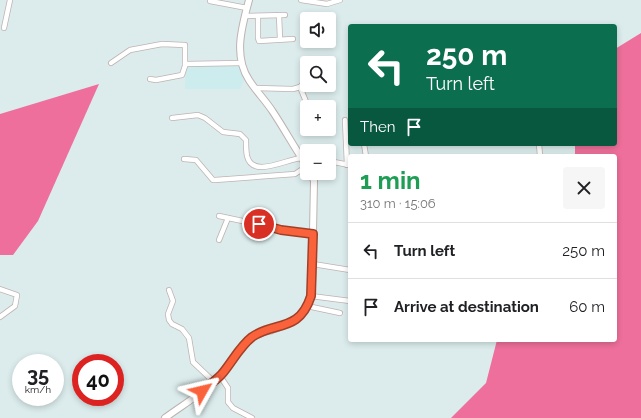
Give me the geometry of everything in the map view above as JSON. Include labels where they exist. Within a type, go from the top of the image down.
[{"type":"street","points":[[4,28],[10,0]]},
{"type":"street","points":[[172,118],[198,115],[205,118],[223,132],[240,134],[246,140],[247,157],[251,162],[261,167],[270,167],[300,156],[273,112],[248,80],[242,63],[240,55],[241,34],[249,0]]},
{"type":"street","points":[[301,0],[327,4],[340,0]]},
{"type":"street","points":[[210,1],[247,8]]},
{"type":"street","points":[[280,15],[280,39]]},
{"type":"street","points":[[245,16],[285,15]]},
{"type":"street","points":[[258,16],[259,41],[264,42],[280,39],[293,39]]},
{"type":"street","points":[[111,63],[130,50],[152,45],[174,43],[185,45],[185,64],[182,76],[156,80],[150,79]]},
{"type":"street","points":[[185,64],[242,63]]},
{"type":"street","points":[[255,88],[290,90],[300,87]]},
{"type":"street","points":[[345,120],[348,127]]},
{"type":"street","points":[[184,159],[196,160],[213,180],[295,174],[300,171]]},
{"type":"street","points":[[336,162],[348,165]]},
{"type":"street","points":[[165,418],[214,382],[250,338],[291,323],[299,317],[307,306],[311,296],[313,264],[313,180]]},
{"type":"street","points":[[219,216],[304,234],[313,234]]},
{"type":"street","points":[[219,240],[228,218]]},
{"type":"street","points":[[313,264],[348,270]]},
{"type":"street","points":[[0,290],[17,295],[15,306],[1,315]]},
{"type":"street","points":[[169,290],[173,301],[168,314],[169,320],[172,324],[182,329],[189,338],[193,362],[214,382]]},
{"type":"street","points":[[311,296],[348,301]]},
{"type":"street","points":[[307,306],[340,314]]},
{"type":"street","points":[[220,376],[228,388],[228,402],[233,408],[252,418]]},
{"type":"shaded area","points":[[641,33],[641,418],[451,418],[486,383],[496,342],[617,342],[617,154],[575,154],[575,146],[617,146],[617,48]]},
{"type":"shaded area","points":[[239,64],[244,80],[240,89],[185,89],[186,65]]},
{"type":"shaded area","points":[[99,84],[38,221],[13,255],[0,255],[0,114]]},
{"type":"route","points":[[202,391],[220,376],[250,338],[291,323],[299,317],[310,301],[313,234],[281,230],[259,224]]}]
